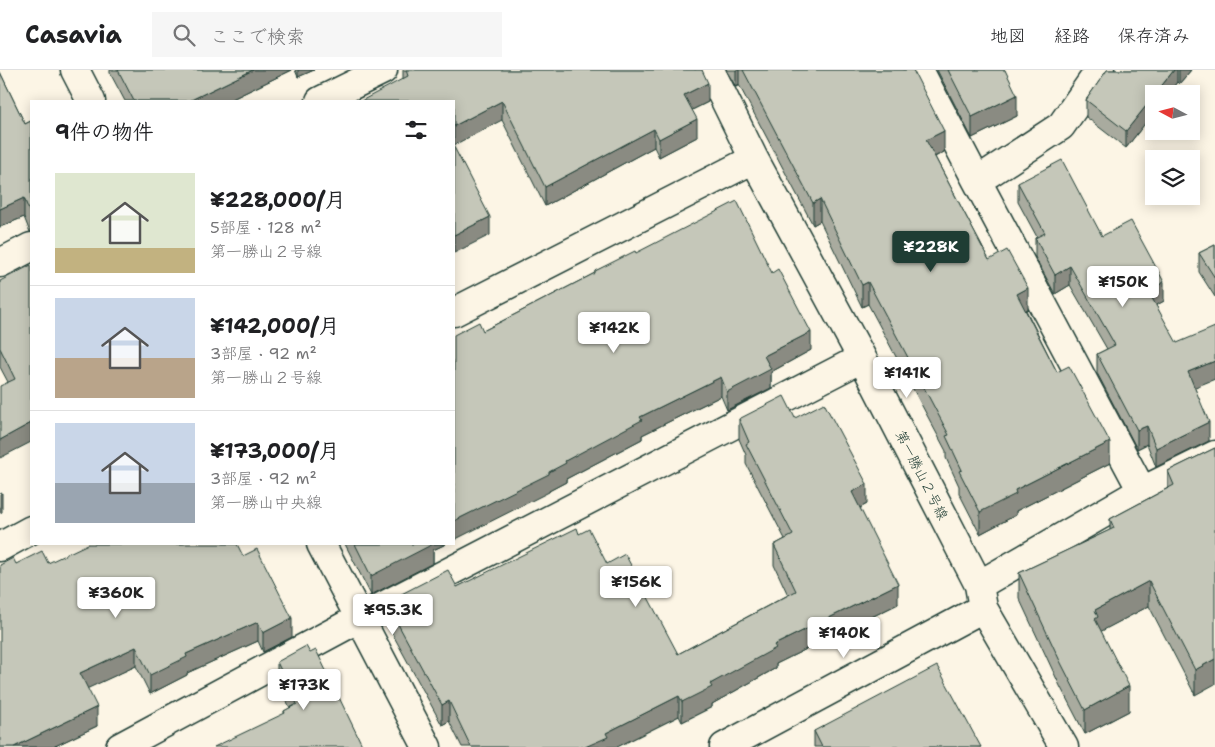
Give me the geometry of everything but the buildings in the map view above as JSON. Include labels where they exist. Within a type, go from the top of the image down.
[{"type":"street","points":[[75,70],[90,100]]},
{"type":"street","points":[[322,100],[383,70]]},
{"type":"street","name":"第一勝山２号線","points":[[710,70],[754,159],[862,358],[981,596],[1064,747]]},
{"type":"street","points":[[919,70],[1142,491]]},
{"type":"street","points":[[977,181],[1061,126],[1100,70]]},
{"type":"street","points":[[455,311],[754,159]]},
{"type":"street","points":[[0,263],[30,248]]},
{"type":"street","points":[[120,747],[360,618],[862,358]]},
{"type":"street","points":[[724,747],[981,596],[1142,491],[1215,455]]},
{"type":"street","points":[[0,547],[30,531]]},
{"type":"street","points":[[322,545],[427,747]]}]
